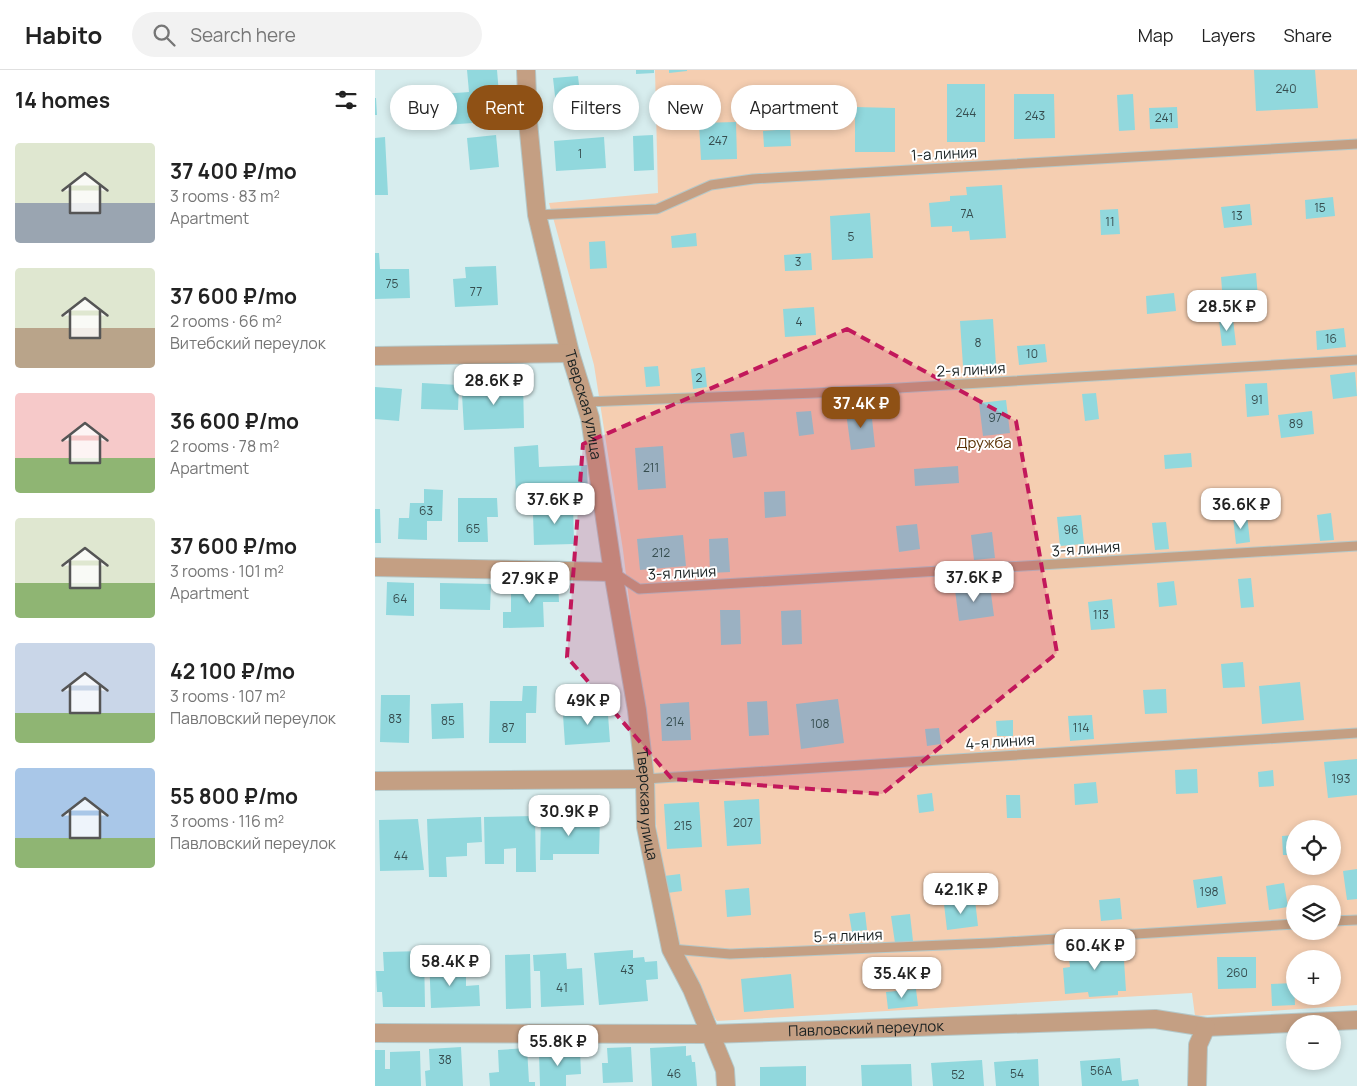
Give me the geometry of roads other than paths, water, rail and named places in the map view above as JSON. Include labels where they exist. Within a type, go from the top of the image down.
[{"type":"street","name":"Тверская улица","points":[[525,70],[537,215],[571,353],[586,402],[637,710],[645,779],[646,827],[671,949],[692,989],[725,1070],[726,1086]]},
{"type":"street","points":[[375,356],[571,353]]},
{"type":"street","points":[[375,567],[613,572]]},
{"type":"street","points":[[375,781],[645,779]]},
{"type":"street","name":"Павловский переулок","points":[[375,1034],[709,1034],[1155,1019],[1206,1027],[1357,1020]]},
{"type":"street","points":[[1197,1086],[1198,1045],[1206,1027]]},
{"type":"lane","name":"1-а линия","points":[[537,215],[657,209],[711,185],[753,179],[1357,144]]},
{"type":"lane","name":"2-я линия","points":[[586,402],[816,393],[1357,360]]},
{"type":"lane","name":"3-я линия","points":[[613,572],[639,589],[1357,546]]},
{"type":"lane","name":"4-я линия","points":[[645,779],[1357,733]]},
{"type":"lane","points":[[1341,921],[1357,920]]},
{"type":"lane","name":"5-я линия","points":[[671,949],[740,954],[991,944],[1286,925]]},
{"type":"park label","name":"Дружба","points":[[984,443]]}]
